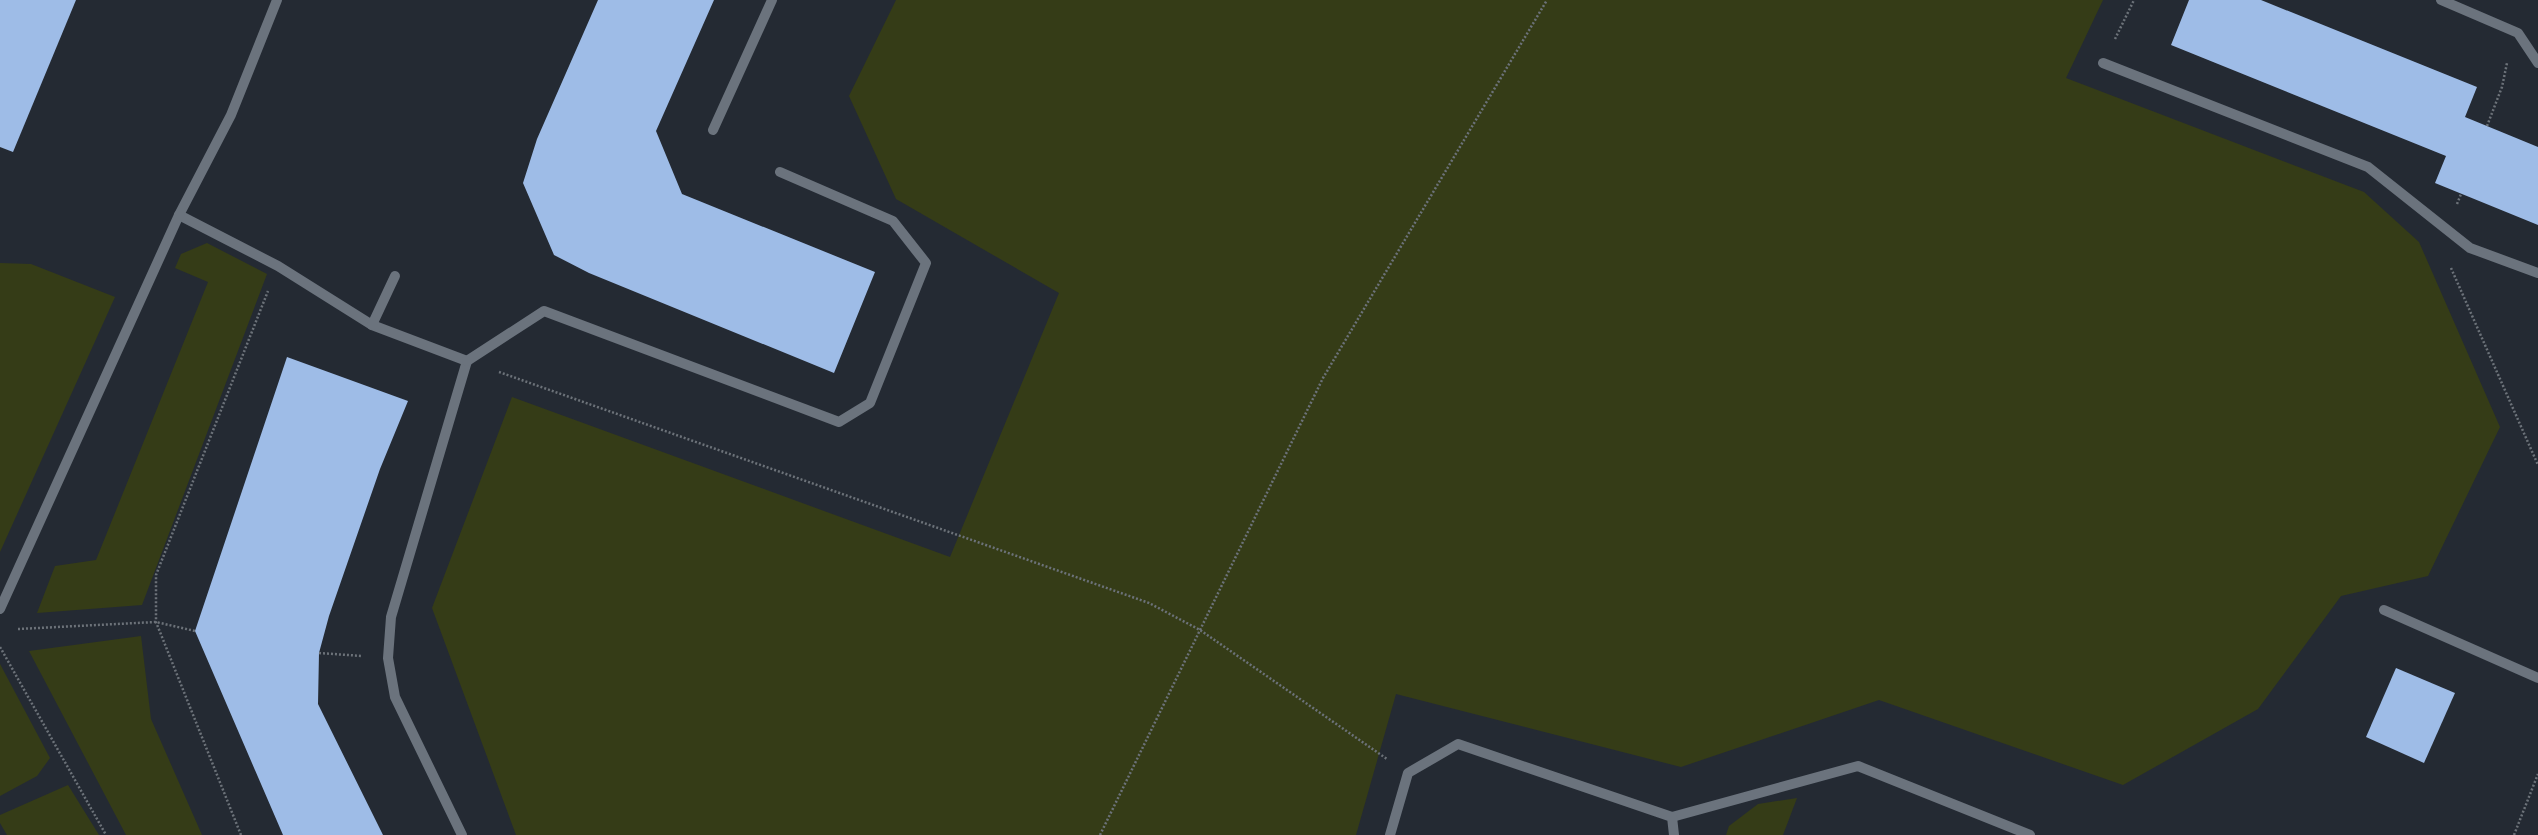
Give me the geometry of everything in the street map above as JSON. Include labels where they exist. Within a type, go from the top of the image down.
[{"type":"lane","points":[[0,609],[179,215],[231,115],[277,0]]},
{"type":"lane","points":[[712,130],[772,0]]},
{"type":"lane","points":[[2441,0],[2518,33],[2538,63]]},
{"type":"lane","points":[[2103,63],[2368,167],[2470,248],[2538,273]]},
{"type":"lane","points":[[462,835],[395,697],[388,658],[391,617],[467,361],[544,311],[839,422],[870,403],[926,263],[893,221],[780,172]]},
{"type":"lane","points":[[179,215],[278,266],[372,326],[467,361]]},
{"type":"lane","points":[[372,326],[395,276]]},
{"type":"lane","points":[[2384,610],[2538,678]]},
{"type":"lane","points":[[1390,835],[1408,773],[1458,744],[1672,817],[1858,766],[2030,835]]},
{"type":"lane","points":[[1672,817],[1674,835]]},
{"type":"path","points":[[1100,835],[1323,378],[1548,0]]},
{"type":"path","points":[[2103,63],[2134,0]]},
{"type":"path","points":[[2461,194],[2441,246],[2538,465]]},
{"type":"path","points":[[241,835],[156,622],[156,575],[278,266]]},
{"type":"path","points":[[467,361],[1148,603],[1200,630],[1408,773]]},
{"type":"path","points":[[16,629],[156,622],[195,631]]},
{"type":"path","points":[[0,647],[106,835]]},
{"type":"path","points":[[318,653],[388,658]]},
{"type":"path","points":[[2514,835],[2538,774]]},
{"type":"green space","points":[[896,0],[2103,0],[2066,78],[2364,192],[2419,242],[2500,427],[2428,576],[2341,596],[2258,709],[2123,785],[1879,700],[1681,767],[1396,694],[1356,835],[516,835],[432,608],[512,397],[950,557],[1059,293],[896,199],[849,96]]},
{"type":"green space","points":[[207,243],[267,274],[142,605],[37,613],[55,566],[96,560],[208,282],[175,268],[181,254]]},
{"type":"green space","points":[[0,263],[31,264],[115,297],[0,552]]},
{"type":"green space","points":[[141,636],[151,719],[202,835],[126,835],[29,651]]},
{"type":"green space","points":[[0,664],[50,758],[37,776],[0,796]]},
{"type":"green space","points":[[68,785],[99,835],[7,835],[0,823],[0,815]]},
{"type":"green space","points":[[1797,798],[1783,835],[1726,835],[1729,826],[1758,804]]},
{"type":"building","points":[[0,0],[76,0],[13,152],[0,147]]},
{"type":"building","points":[[598,0],[714,0],[656,131],[682,194],[875,272],[834,373],[589,273],[554,255],[523,183],[537,139]]},
{"type":"building","points":[[2189,0],[2261,0],[2477,87],[2465,117],[2538,147],[2538,225],[2435,183],[2446,156],[2171,45]]},
{"type":"building","points":[[287,357],[408,401],[380,469],[329,616],[319,653],[318,704],[383,835],[283,835],[195,631]]},
{"type":"building","points":[[2396,668],[2455,693],[2424,763],[2366,737]]}]
